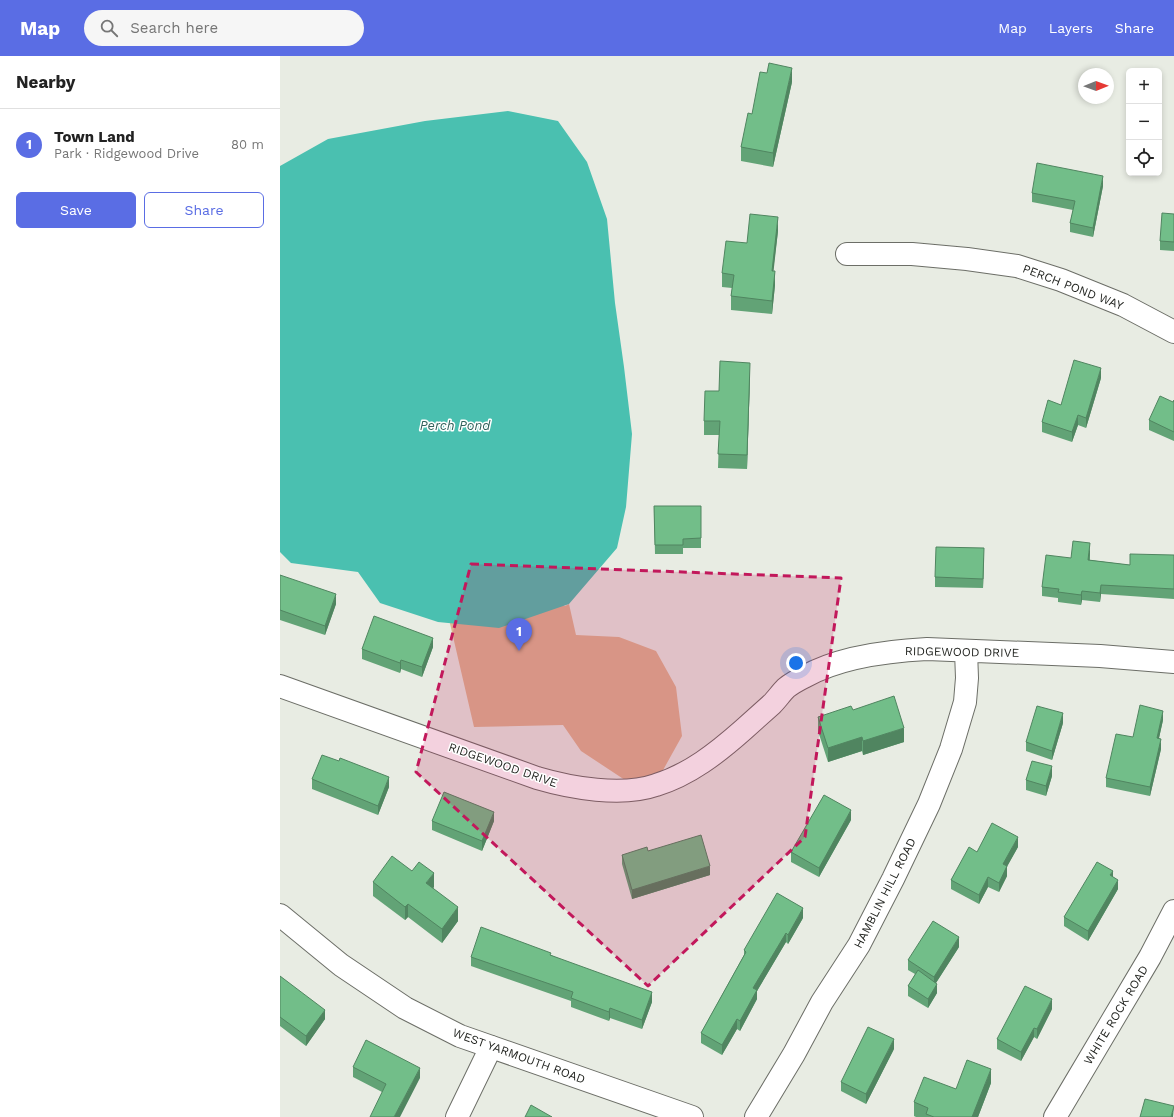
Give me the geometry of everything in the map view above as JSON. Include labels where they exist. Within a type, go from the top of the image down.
[{"type":"street","name":"PERCH POND WAY","points":[[846,254],[912,254],[967,258],[1017,266],[1061,280],[1123,305],[1174,332]]},
{"type":"street","name":"RIDGEWOOD DRIVE","points":[[280,686],[537,778],[563,785],[589,789],[636,789],[656,786],[703,762],[742,731],[772,704],[786,688],[805,676],[828,666],[876,654],[904,650],[966,651],[1100,656],[1174,662]]},
{"type":"street","name":"HAMBLIN HILL ROAD","points":[[756,1117],[794,1054],[822,1002],[859,945],[894,879],[929,804],[951,749],[965,702],[967,678],[966,651]]},
{"type":"street","name":"WHITE ROCK ROAD","points":[[1055,1117],[1150,957],[1174,911]]},
{"type":"street","name":"WEST YARMOUTH ROAD","points":[[280,915],[341,965],[405,1008],[460,1036],[692,1117]]},
{"type":"street","points":[[457,1117],[491,1046]]},
{"type":"highlighted area","points":[[471,564],[841,578],[805,837],[648,986],[416,772]]},
{"type":"shaded area","points":[[435,559],[565,606],[569,604],[576,635],[619,637],[656,651],[676,687],[682,736],[662,772],[631,784],[581,751],[563,725],[474,727]]},
{"type":"water","name":"Perch Pond","points":[[508,111],[558,121],[587,162],[607,219],[615,303],[632,434],[626,507],[617,548],[569,604],[499,628],[438,622],[380,603],[358,572],[291,563],[280,552],[280,166],[328,139],[425,121]]},
{"type":"building","points":[[769,63],[792,68],[773,153],[741,147],[748,113],[752,114],[760,72],[767,73]]},
{"type":"building","points":[[1037,163],[1103,176],[1093,228],[1070,223],[1075,201],[1032,193]]},
{"type":"building","points":[[1162,213],[1174,214],[1174,242],[1160,241]]},
{"type":"building","points":[[750,214],[778,217],[772,271],[775,271],[772,301],[731,296],[734,275],[722,273],[726,241],[747,243]]},
{"type":"building","points":[[1074,360],[1101,368],[1086,418],[1078,415],[1072,432],[1042,422],[1048,400],[1061,405]]},
{"type":"building","points":[[720,361],[750,363],[747,455],[718,454],[720,421],[704,421],[705,391],[719,391]]},
{"type":"building","points":[[1160,396],[1173,402],[1174,400],[1174,432],[1149,420]]},
{"type":"building","points":[[654,506],[701,506],[701,538],[683,539],[683,545],[655,545]]},
{"type":"building","points":[[1073,541],[1090,543],[1088,560],[1130,565],[1130,554],[1174,555],[1174,589],[1101,585],[1100,593],[1082,591],[1081,595],[1058,592],[1059,589],[1042,587],[1046,555],[1071,558]]},
{"type":"building","points":[[936,547],[984,548],[983,579],[935,577]]},
{"type":"building","points":[[280,575],[336,594],[325,626],[280,610]]},
{"type":"building","points":[[374,616],[433,638],[422,667],[401,660],[400,663],[362,649]]},
{"type":"building","points":[[894,696],[904,728],[863,741],[862,737],[828,748],[818,717],[851,706],[853,710]]},
{"type":"building","points":[[1140,705],[1163,711],[1157,738],[1161,739],[1150,787],[1106,778],[1116,734],[1133,737]]},
{"type":"building","points":[[1037,706],[1063,713],[1052,751],[1026,742]]},
{"type":"building","points":[[322,755],[339,761],[340,758],[389,777],[378,806],[312,779]]},
{"type":"building","points":[[1032,761],[1052,766],[1046,786],[1026,780]]},
{"type":"building","points":[[444,792],[494,812],[482,841],[432,821]]},
{"type":"building","points":[[824,795],[851,810],[819,868],[791,852]]},
{"type":"building","points":[[992,823],[1018,837],[1003,864],[1007,866],[999,883],[988,877],[979,895],[951,880],[969,847],[977,852]]},
{"type":"building","points":[[701,835],[710,866],[632,890],[622,855],[647,847],[648,851]]},
{"type":"building","points":[[392,856],[412,871],[419,862],[434,873],[426,883],[458,907],[442,929],[408,904],[405,907],[373,882]]},
{"type":"building","points":[[1097,862],[1113,871],[1110,875],[1118,880],[1088,931],[1064,917]]},
{"type":"building","points":[[777,893],[803,908],[788,935],[786,933],[753,988],[757,990],[740,1021],[737,1019],[722,1045],[701,1033],[746,952],[744,950]]},
{"type":"building","points":[[933,921],[959,937],[934,977],[908,960]]},
{"type":"building","points":[[481,927],[551,953],[550,955],[652,992],[642,1020],[610,1008],[609,1012],[571,998],[573,992],[471,957]]},
{"type":"building","points":[[918,970],[937,984],[928,999],[908,986]]},
{"type":"building","points":[[280,976],[325,1010],[306,1036],[280,1017]]},
{"type":"building","points":[[1025,986],[1052,999],[1037,1029],[1034,1028],[1021,1052],[997,1039]]},
{"type":"building","points":[[868,1027],[894,1039],[866,1094],[841,1082]]},
{"type":"building","points":[[366,1040],[420,1068],[394,1117],[370,1117],[386,1084],[353,1067]]},
{"type":"building","points":[[967,1060],[991,1069],[972,1117],[934,1117],[926,1114],[928,1108],[914,1102],[924,1077],[956,1089]]},
{"type":"building","points":[[1145,1099],[1174,1106],[1171,1117],[1140,1117]]},
{"type":"building","points":[[531,1105],[552,1117],[525,1117]]},
{"type":"place","name":"Town Land","points":[[519,651]]}]
